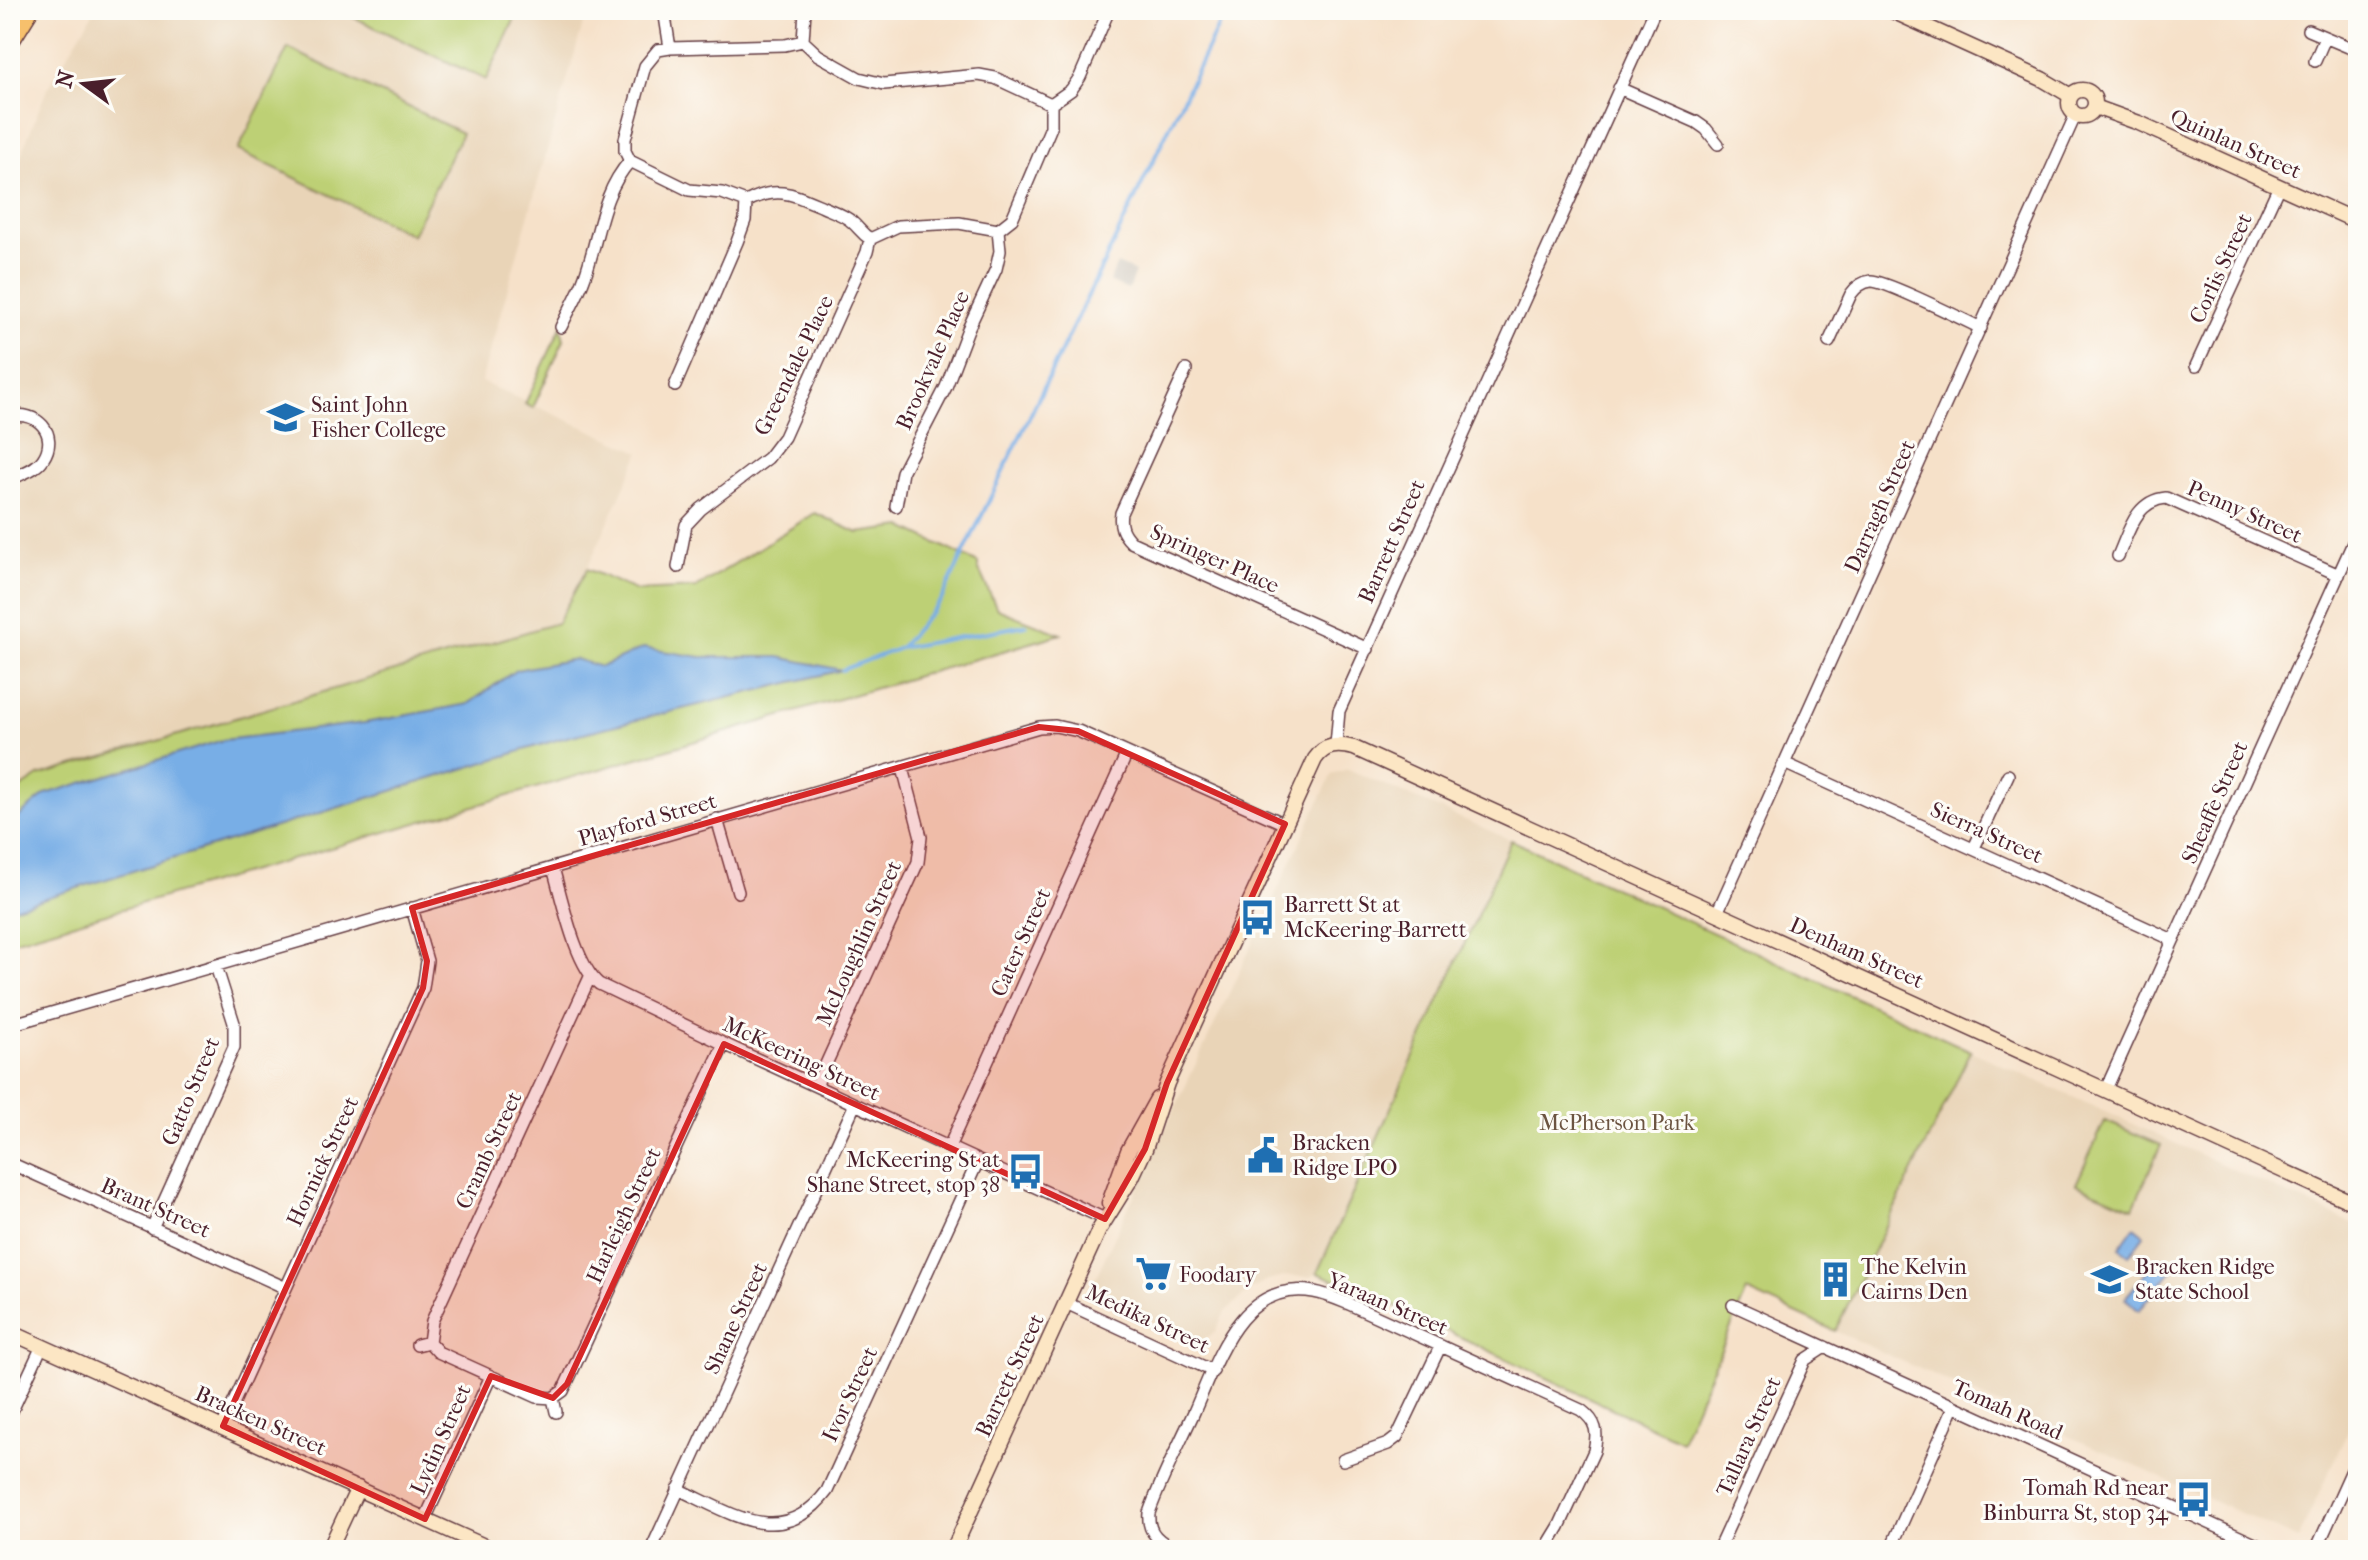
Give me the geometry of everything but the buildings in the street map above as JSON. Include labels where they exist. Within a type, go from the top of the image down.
[{"type":"highway","points":[[10,39],[28,10]]},
{"type":"street","points":[[664,10],[670,48]]},
{"type":"street","points":[[803,41],[805,10]]},
{"type":"street","points":[[1051,104],[1071,90],[1080,77],[1109,10]]},
{"type":"street","name":"Barrett Street","points":[[953,1550],[1105,1219],[1138,1163],[1152,1132],[1167,1083],[1315,759],[1326,747],[1336,745],[1339,711],[1655,10]]},
{"type":"street","points":[[1890,10],[2029,73],[2071,96]]},
{"type":"street","points":[[2308,30],[2358,51]]},
{"type":"street","points":[[2315,61],[2325,38]]},
{"type":"street","points":[[803,41],[785,45],[658,50],[645,66],[625,139],[625,151],[630,161],[689,190],[722,193],[746,202],[761,194],[781,192],[796,195],[852,221],[860,233],[870,239],[898,226],[959,223],[998,230],[1012,219],[1051,127],[1051,104]]},
{"type":"street","points":[[803,41],[818,55],[859,78],[884,84],[979,75],[995,78],[1051,104]]},
{"type":"street","points":[[1619,88],[1696,122],[1718,144]]},
{"type":"street","points":[[2077,91],[2089,92],[2094,98],[2095,107],[2087,115],[2076,114],[2070,108],[2071,96],[2077,91]]},
{"type":"street","name":"Quinlan Street","points":[[2095,107],[2128,118],[2358,222]]},
{"type":"street","name":"Darragh Street","points":[[1717,913],[2076,114]]},
{"type":"street","points":[[561,327],[584,278],[609,194],[617,175],[630,161]]},
{"type":"street","name":"Corlis Street","points":[[2196,366],[2279,186]]},
{"type":"street","points":[[675,386],[737,242],[745,220],[746,202]]},
{"type":"street","name":"Brookvale Place","points":[[896,506],[902,472],[946,387],[996,269],[1000,251],[998,230]]},
{"type":"street","name":"Greendale Place","points":[[678,567],[686,525],[701,509],[768,458],[784,437],[867,252],[870,239]]},
{"type":"street","points":[[1829,342],[1851,294],[1855,288],[1869,281],[1887,285],[1981,328]]},
{"type":"street","name":"Springer Place","points":[[1186,370],[1121,513],[1121,529],[1126,537],[1131,542],[1368,649]]},
{"type":"street","points":[[10,417],[29,415],[44,427],[50,437],[49,447],[39,465],[10,480]]},
{"type":"street","name":"Penny Street","points":[[2118,556],[2138,512],[2154,499],[2166,498],[2339,575]]},
{"type":"street","name":"Sheaffe Street","points":[[2106,1089],[2358,532]]},
{"type":"street","name":"Playford Street","points":[[10,1025],[1039,727],[1066,727],[1285,824]]},
{"type":"street","name":"Denham Street","points":[[1336,745],[1354,748],[2358,1205]]},
{"type":"street","name":"Cater Street","points":[[949,1147],[1127,753]]},
{"type":"street","name":"Sierra Street","points":[[1784,763],[2173,940]]},
{"type":"street","name":"McLoughlin Street","points":[[816,1086],[918,862],[921,837],[903,768]]},
{"type":"street","points":[[1974,848],[2008,775]]},
{"type":"street","points":[[717,819],[738,892]]},
{"type":"street","points":[[553,868],[582,963],[590,977]]},
{"type":"street","name":"Hornick Street","points":[[223,1426],[423,988],[427,961],[412,908]]},
{"type":"street","name":"Gatto Street","points":[[152,1228],[234,1047],[234,1023],[216,966]]},
{"type":"street","name":"McKeering Street","points":[[590,977],[610,990],[724,1044],[1105,1219]]},
{"type":"street","name":"Cramb Street","points":[[429,1342],[432,1321],[590,977]]},
{"type":"street","name":"Harleigh Street","points":[[553,1398],[567,1384],[724,1044]]},
{"type":"street","name":"Shane Street","points":[[651,1550],[855,1104]]},
{"type":"street","name":"Ivor Street","points":[[678,1489],[757,1523],[788,1522],[805,1515],[816,1505],[827,1491],[978,1161]]},
{"type":"street","name":"Brant Street","points":[[10,1163],[286,1288]]},
{"type":"street","name":"Yaraan Street","points":[[1177,1550],[1162,1543],[1150,1529],[1148,1521],[1229,1336],[1248,1311],[1266,1298],[1299,1290],[1316,1292],[1349,1304],[1581,1410],[1591,1418],[1596,1426],[1594,1451],[1545,1550]]},
{"type":"street","name":"Medika Street","points":[[1066,1303],[1213,1371]]},
{"type":"street","name":"Tomah Road","points":[[1733,1305],[2268,1550]]},
{"type":"street","name":"Bracken Street","points":[[10,1332],[223,1426],[487,1549]]},
{"type":"street","points":[[417,1345],[429,1342],[438,1352],[537,1397],[553,1398],[556,1412]]},
{"type":"street","points":[[10,1415],[42,1346]]},
{"type":"street","points":[[1343,1460],[1388,1444],[1397,1437],[1440,1347]]},
{"type":"street","name":"Tallara Street","points":[[1718,1550],[1805,1360],[1825,1347]]},
{"type":"street","name":"Lydin Street","points":[[425,1519],[491,1376]]},
{"type":"street","points":[[1890,1550],[1954,1407]]},
{"type":"street","points":[[2316,1550],[2358,1457]]},
{"type":"street","points":[[329,1550],[358,1488]]},
{"type":"highlighted area","points":[[1039,727],[1078,731],[1285,824],[1167,1083],[1145,1149],[1105,1219],[724,1044],[567,1384],[553,1398],[491,1376],[425,1519],[223,1426],[423,988],[427,961],[412,908]]},
{"type":"shaded area","name":"Saint John Fisher College","points":[[95,10],[587,10],[481,382],[640,452],[587,569],[558,623],[39,776],[21,788],[10,776],[10,191],[47,89]]},
{"type":"shaded area","points":[[1117,264],[1135,272],[1128,290],[1109,282]]},
{"type":"shaded area","points":[[1348,769],[1511,840],[1317,1273],[1311,1277],[1288,1276],[1267,1281],[1250,1290],[1225,1312],[1215,1332],[1202,1341],[1189,1341],[1100,1297],[1093,1283],[1332,774]]},
{"type":"shaded area","name":"Bracken Ridge State School","points":[[1971,1051],[2358,1226],[2358,1409],[2298,1539],[1835,1331]]},
{"type":"green space","points":[[338,10],[519,10],[486,80]]},
{"type":"green space","points":[[288,48],[462,133],[412,235],[238,150]]},
{"type":"green space","points":[[561,327],[564,340],[533,408],[525,404]]},
{"type":"green space","points":[[815,513],[858,533],[903,527],[978,563],[997,609],[1061,634],[10,942],[10,776],[21,788],[39,776],[557,623],[587,569],[637,591],[696,588]]},
{"type":"green space","name":"McPherson Park","points":[[1511,840],[1971,1051],[1835,1331],[1747,1291],[1681,1441],[1362,1291],[1317,1273]]},
{"type":"green space","points":[[2105,1121],[2161,1145],[2133,1208],[2076,1184]]},
{"type":"water","points":[[643,648],[701,657],[779,657],[842,670],[563,738],[10,909],[10,824],[46,794],[223,740],[364,723],[468,704],[516,670],[575,659],[601,667]]},
{"type":"water","points":[[2134,1227],[2144,1235],[2129,1255],[2119,1248]]},
{"type":"water","points":[[2158,1258],[2172,1270],[2139,1311],[2125,1298]]},
{"type":"waterway","points":[[900,648],[941,600],[1226,10]]},
{"type":"waterway","points":[[842,670],[900,648],[1026,625]]},
{"type":"place","name":"Saint John Fisher College","points":[[285,417]]},
{"type":"place","name":"Barrett St at McKeering-Barrett","points":[[1258,917]]},
{"type":"place","name":"Bracken Ridge LPO","points":[[1266,1155]]},
{"type":"place","name":"McKeering St at Shane Street, stop 38","points":[[1026,1172]]},
{"type":"place","name":"Foodary","points":[[1153,1274]]},
{"type":"place","name":"The Kelvin Cairns Den","points":[[1835,1279]]},
{"type":"place","name":"Bracken Ridge State School","points":[[2109,1279]]},
{"type":"place","name":"Tomah Rd near Binburra St, stop 34","points":[[2194,1500]]}]
